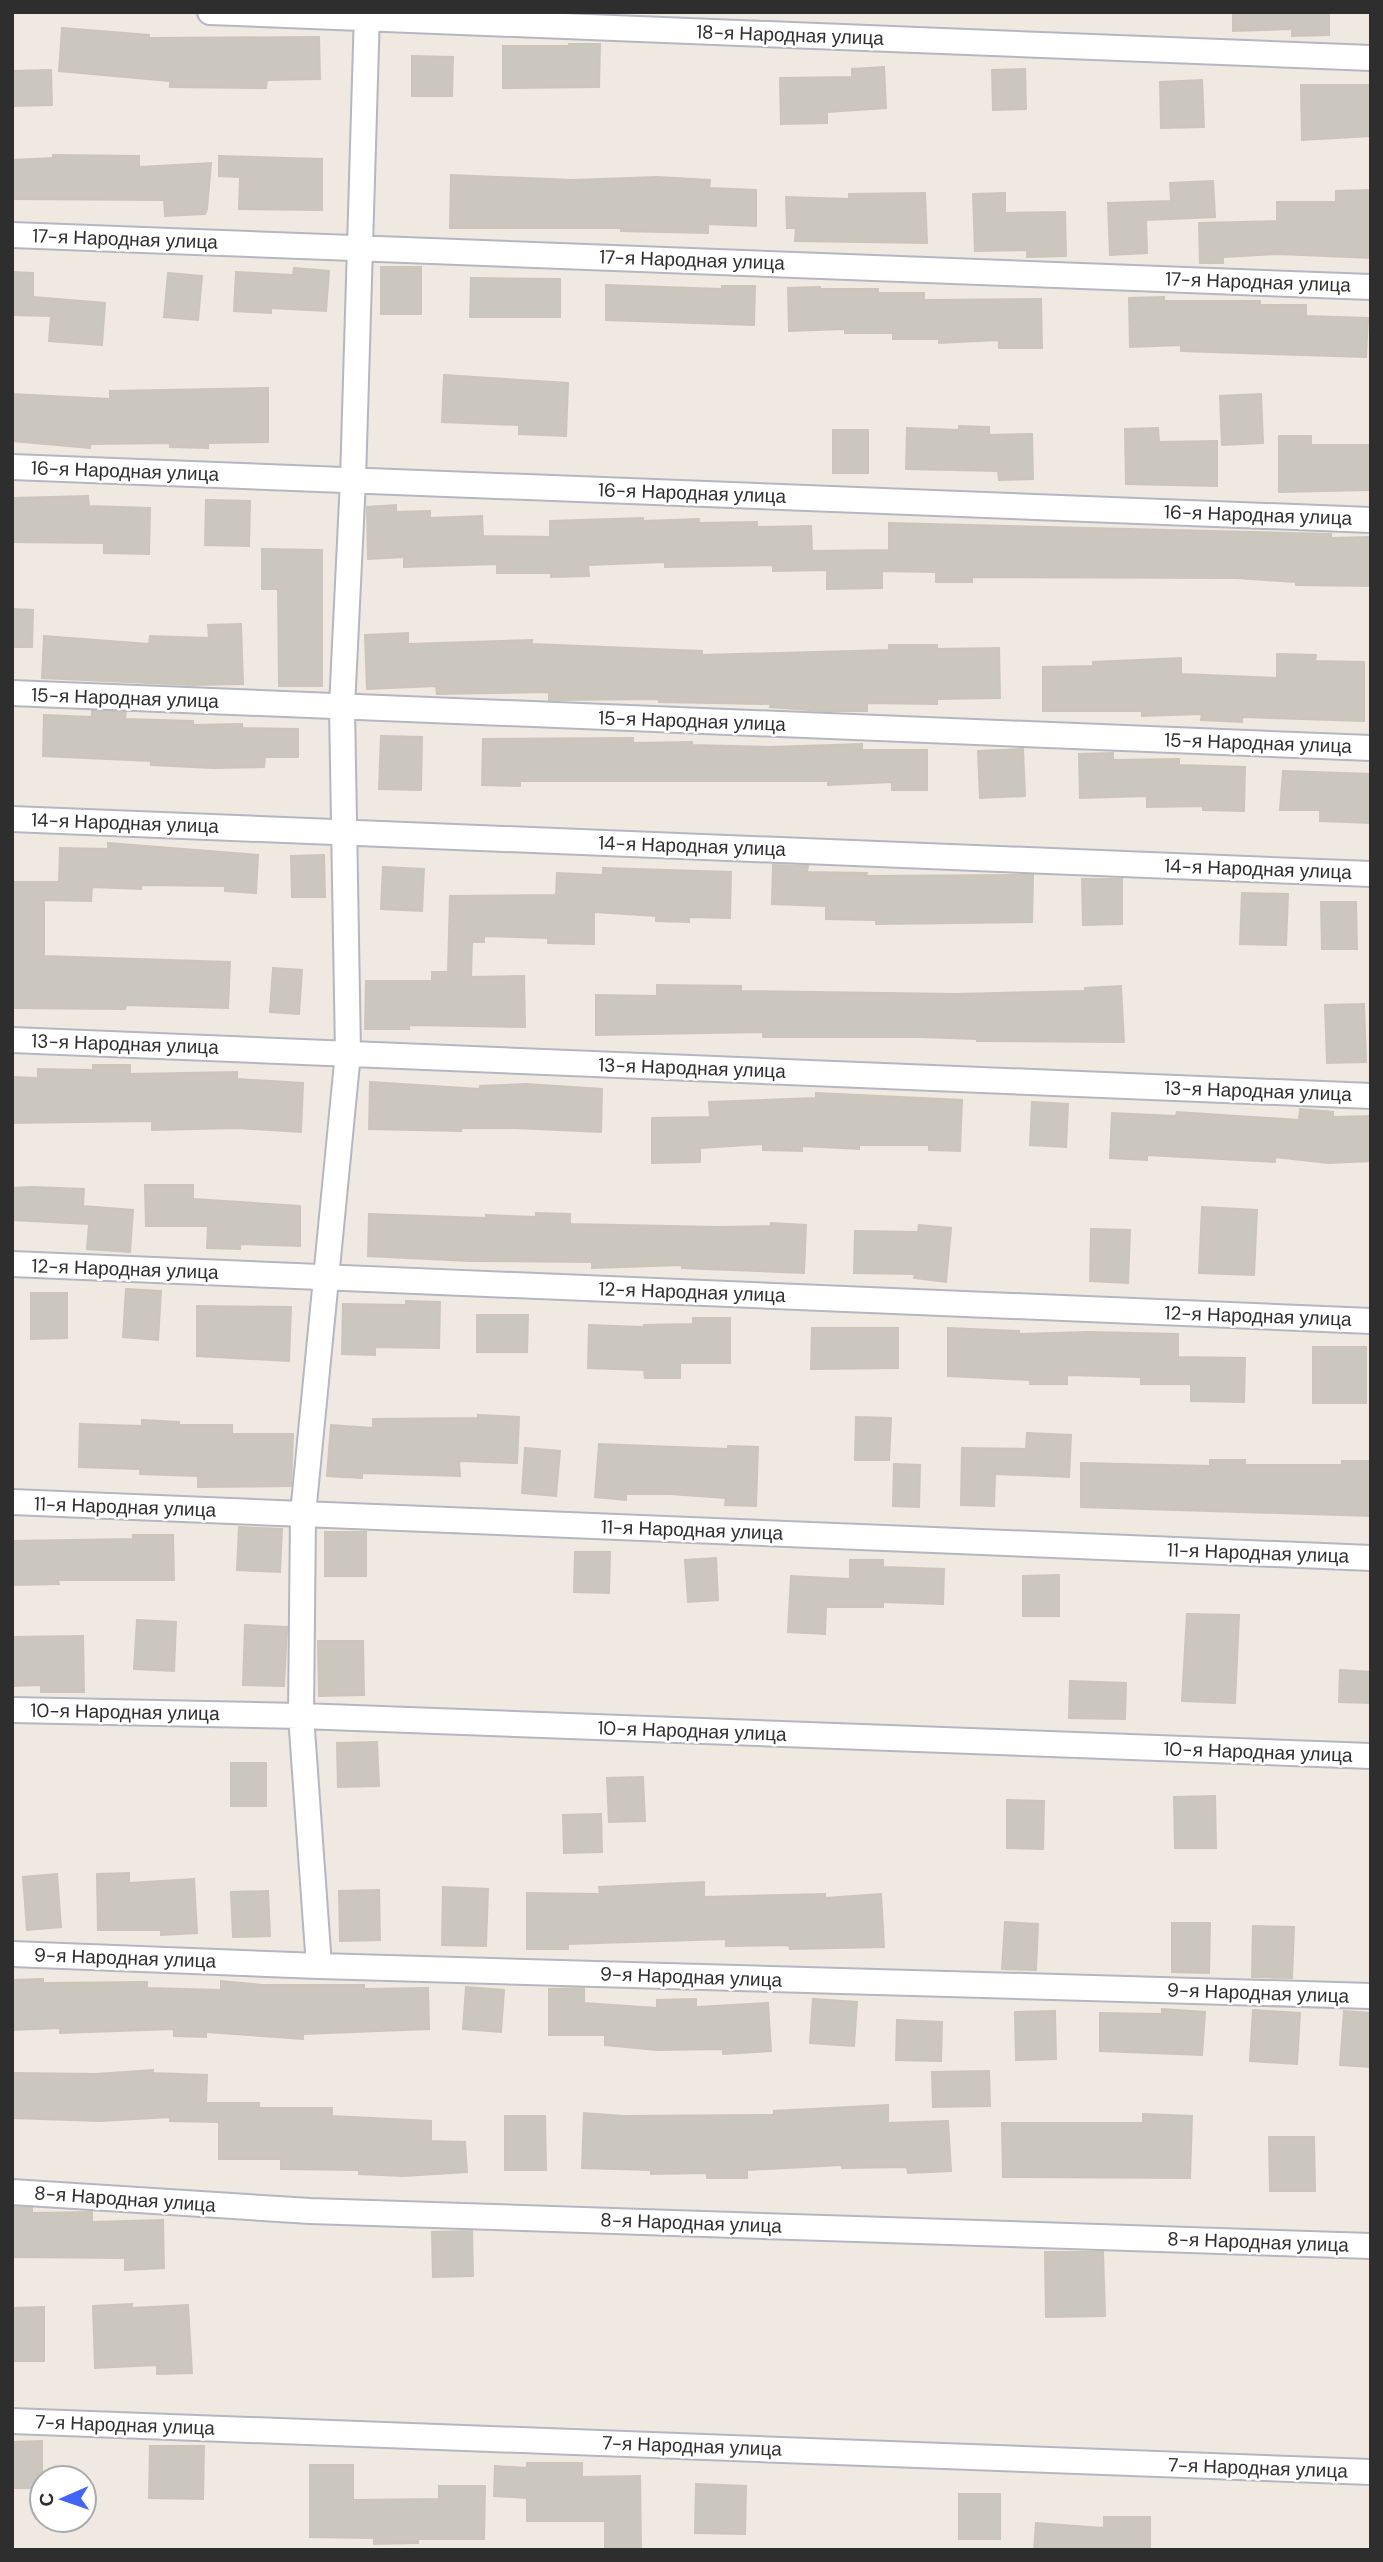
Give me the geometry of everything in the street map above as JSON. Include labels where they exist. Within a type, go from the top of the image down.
[{"type":"street","name":"18-я Народная улица","points":[[209,12],[366,15],[1371,58]]},
{"type":"street","points":[[318,1966],[301,1716],[303,1514],[348,1053],[342,706],[353,480],[366,15]]},
{"type":"street","name":"17-я Народная улица","points":[[12,235],[1371,286]]},
{"type":"street","name":"16-я Народная улица","points":[[12,467],[1371,520]]},
{"type":"street","name":"15-я Народная улица","points":[[12,693],[1371,748]]},
{"type":"street","name":"14-я Народная улица","points":[[12,819],[1371,874]]},
{"type":"street","name":"13-я Народная улица","points":[[12,1040],[1371,1096]]},
{"type":"street","name":"12-я Народная улица","points":[[12,1264],[1371,1321]]},
{"type":"street","name":"11-я Народная улица","points":[[12,1502],[1371,1558]]},
{"type":"street","name":"10-я Народная улица","points":[[12,1710],[301,1716],[1371,1756]]},
{"type":"street","name":"9-я Народная улица","points":[[12,1954],[318,1966],[1371,1996]]},
{"type":"street","name":"8-я Народная улица","points":[[12,2192],[310,2211],[1371,2246]]},
{"type":"street","name":"7-я Народная улица","points":[[12,2421],[1371,2472]]},
{"type":"building","points":[[1233,12],[1329,12],[1329,35],[1292,36],[1292,29],[1233,31]]},
{"type":"building","points":[[62,28],[149,35],[149,38],[319,37],[320,79],[267,80],[266,88],[170,87],[170,81],[59,71]]},
{"type":"building","points":[[600,44],[599,87],[503,88],[503,46]]},
{"type":"building","points":[[412,56],[453,57],[452,96],[412,96]]},
{"type":"building","points":[[884,67],[886,108],[827,112],[827,123],[781,124],[780,78],[852,77],[852,69]]},
{"type":"building","points":[[1025,69],[1026,109],[993,110],[992,70]]},
{"type":"building","points":[[51,70],[52,105],[12,106],[12,71]]},
{"type":"building","points":[[1202,80],[1204,127],[1161,128],[1160,82]]},
{"type":"building","points":[[1301,85],[1371,85],[1371,136],[1302,140]]},
{"type":"building","points":[[53,155],[139,156],[139,167],[211,163],[207,209],[205,214],[165,216],[164,200],[12,199],[12,160],[53,158]]},
{"type":"building","points":[[219,156],[322,159],[322,210],[239,209],[240,177],[219,176]]},
{"type":"building","points":[[451,175],[573,180],[657,177],[710,180],[709,188],[756,190],[756,226],[708,224],[708,233],[621,231],[621,228],[450,228]]},
{"type":"building","points":[[1213,181],[1215,217],[1146,220],[1147,253],[1110,255],[1108,203],[1171,201],[1170,183]]},
{"type":"building","points":[[1371,190],[1371,258],[1278,254],[1223,257],[1223,263],[1200,263],[1199,223],[1277,221],[1277,202],[1336,202],[1336,191]]},
{"type":"building","points":[[925,193],[927,243],[795,241],[796,228],[787,228],[786,197],[849,199],[849,194]]},
{"type":"building","points":[[1005,193],[1005,213],[1065,212],[1066,256],[1027,257],[1027,250],[975,251],[973,194]]},
{"type":"building","points":[[381,267],[421,267],[421,314],[381,314]]},
{"type":"building","points":[[294,268],[329,271],[326,311],[271,308],[271,313],[234,311],[236,272],[293,275]]},
{"type":"building","points":[[12,272],[33,273],[33,297],[105,303],[102,345],[49,341],[51,316],[12,315]]},
{"type":"building","points":[[168,273],[202,276],[198,320],[164,317]]},
{"type":"building","points":[[471,278],[560,279],[560,317],[470,317]]},
{"type":"building","points":[[606,285],[722,289],[722,286],[755,286],[754,325],[606,320]]},
{"type":"building","points":[[788,288],[878,289],[878,293],[924,293],[924,300],[1041,299],[1042,348],[999,348],[999,340],[939,343],[939,339],[893,339],[893,333],[845,333],[845,329],[789,331]]},
{"type":"building","points":[[1164,297],[1164,301],[1260,301],[1260,305],[1306,305],[1306,316],[1368,318],[1366,357],[1181,351],[1181,345],[1130,347],[1129,298]]},
{"type":"building","points":[[444,375],[568,383],[566,436],[519,434],[519,425],[442,422]]},
{"type":"building","points":[[268,388],[268,442],[208,443],[208,448],[170,447],[170,443],[90,444],[90,448],[12,441],[12,394],[110,399],[110,391]]},
{"type":"building","points":[[1261,394],[1263,443],[1222,445],[1220,396]]},
{"type":"building","points":[[959,426],[989,427],[989,435],[1032,434],[1033,479],[999,480],[998,471],[906,469],[907,428],[959,430]]},
{"type":"building","points":[[1158,428],[1159,442],[1217,441],[1217,486],[1126,484],[1125,429]]},
{"type":"building","points":[[833,430],[868,430],[868,473],[833,473]]},
{"type":"building","points":[[1279,436],[1311,436],[1311,445],[1371,445],[1370,490],[1279,492]]},
{"type":"building","points":[[88,496],[89,506],[150,508],[149,554],[104,553],[104,543],[12,542],[12,498]]},
{"type":"building","points":[[206,500],[250,501],[249,546],[205,545]]},
{"type":"building","points":[[396,505],[396,512],[430,511],[430,518],[482,516],[483,536],[550,537],[550,521],[643,518],[643,521],[699,519],[699,523],[757,522],[757,527],[811,526],[812,551],[889,550],[889,523],[1331,534],[1331,538],[1371,537],[1371,586],[1296,585],[1296,582],[1237,578],[972,577],[972,582],[936,582],[936,572],[882,571],[882,588],[827,589],[827,570],[773,571],[773,565],[665,567],[665,562],[588,565],[589,576],[551,577],[551,573],[497,573],[497,564],[404,567],[404,557],[368,559],[367,507]]},
{"type":"building","points":[[262,549],[322,550],[322,686],[279,686],[278,589],[262,589]]},
{"type":"building","points":[[12,609],[33,610],[32,647],[12,647]]},
{"type":"building","points":[[241,624],[243,684],[192,685],[42,678],[44,636],[149,644],[150,636],[209,638],[208,625]]},
{"type":"building","points":[[408,633],[408,644],[532,640],[532,644],[702,651],[702,655],[889,650],[889,645],[937,645],[937,649],[999,648],[1000,698],[937,699],[937,704],[867,703],[867,711],[823,711],[770,707],[771,704],[659,702],[659,699],[549,700],[549,692],[437,694],[436,686],[367,689],[365,635]]},
{"type":"building","points":[[1277,654],[1316,655],[1315,661],[1364,662],[1364,721],[1242,717],[1242,722],[1201,720],[1202,714],[1142,716],[1142,711],[1043,711],[1043,667],[1093,666],[1093,662],[1181,658],[1181,674],[1277,678]]},
{"type":"building","points":[[92,711],[126,712],[125,719],[193,721],[193,725],[242,724],[242,728],[298,729],[298,757],[265,757],[264,767],[213,768],[151,765],[151,761],[43,756],[44,715],[92,717]]},
{"type":"building","points":[[381,736],[422,737],[421,790],[379,789]]},
{"type":"building","points":[[633,738],[633,743],[692,742],[692,745],[769,747],[862,744],[862,750],[927,750],[927,790],[892,790],[892,782],[828,785],[828,781],[520,781],[520,786],[482,785],[483,739]]},
{"type":"building","points":[[1023,749],[1025,796],[980,798],[978,751]]},
{"type":"building","points":[[1113,753],[1113,760],[1179,759],[1179,765],[1245,767],[1244,811],[1203,810],[1203,806],[1147,807],[1147,796],[1080,798],[1079,754]]},
{"type":"building","points":[[1283,771],[1371,774],[1371,823],[1320,821],[1320,810],[1280,810]]},
{"type":"building","points":[[108,843],[258,855],[256,893],[225,891],[225,886],[141,885],[141,889],[92,887],[91,901],[44,900],[44,956],[230,962],[228,1008],[126,1005],[125,1009],[12,1008],[12,882],[59,882],[60,848],[108,849]]},
{"type":"building","points":[[324,855],[325,897],[292,897],[291,856]]},
{"type":"building","points":[[773,865],[808,866],[807,872],[867,873],[866,876],[1033,875],[1032,922],[876,924],[876,920],[826,919],[826,906],[772,904]]},
{"type":"building","points":[[383,867],[424,869],[422,911],[381,909]]},
{"type":"building","points":[[603,868],[731,872],[730,918],[689,917],[689,922],[656,921],[656,916],[594,912],[594,944],[548,943],[548,938],[484,936],[484,942],[472,942],[471,977],[524,976],[525,1027],[409,1025],[409,1029],[365,1029],[366,981],[432,981],[432,972],[448,972],[450,896],[556,895],[557,873],[603,875]]},
{"type":"building","points":[[1082,879],[1122,879],[1122,924],[1083,925]]},
{"type":"building","points":[[1242,893],[1288,894],[1286,945],[1240,944]]},
{"type":"building","points":[[1321,902],[1356,902],[1357,949],[1322,949]]},
{"type":"building","points":[[273,968],[302,970],[299,1014],[270,1012]]},
{"type":"building","points":[[657,985],[741,986],[741,991],[955,994],[1085,991],[1085,988],[1121,986],[1124,1042],[977,1041],[921,1037],[763,1037],[763,1032],[596,1035],[596,995],[657,996]]},
{"type":"building","points":[[1364,1004],[1366,1062],[1327,1063],[1325,1005]]},
{"type":"building","points":[[93,1065],[130,1065],[130,1074],[237,1072],[237,1079],[303,1083],[301,1132],[237,1128],[152,1130],[152,1121],[12,1123],[12,1077],[38,1078],[38,1069],[93,1070]]},
{"type":"building","points":[[370,1082],[480,1089],[480,1086],[526,1084],[602,1089],[601,1132],[515,1128],[462,1128],[461,1131],[369,1129]]},
{"type":"building","points":[[816,1093],[962,1100],[960,1151],[929,1150],[929,1145],[859,1145],[859,1149],[802,1146],[802,1151],[763,1150],[763,1144],[700,1148],[700,1162],[652,1163],[652,1118],[710,1117],[709,1102],[816,1098]]},
{"type":"building","points":[[1032,1102],[1068,1104],[1066,1147],[1030,1145]]},
{"type":"building","points":[[1300,1109],[1333,1112],[1333,1117],[1371,1116],[1371,1161],[1328,1163],[1275,1157],[1275,1162],[1147,1155],[1147,1160],[1110,1158],[1112,1113],[1176,1116],[1177,1112],[1299,1120]]},
{"type":"building","points":[[145,1185],[193,1185],[193,1199],[300,1206],[300,1246],[240,1244],[240,1249],[207,1248],[208,1226],[146,1226]]},
{"type":"building","points":[[12,1188],[84,1189],[83,1206],[133,1210],[130,1252],[87,1249],[89,1224],[12,1220]]},
{"type":"building","points":[[1202,1207],[1257,1210],[1254,1275],[1199,1273]]},
{"type":"building","points":[[536,1213],[570,1214],[570,1224],[718,1227],[771,1226],[771,1223],[806,1225],[804,1273],[682,1268],[682,1265],[592,1268],[592,1262],[469,1261],[368,1256],[369,1214],[486,1218],[486,1215],[536,1217]]},
{"type":"building","points":[[919,1225],[951,1228],[946,1282],[914,1278],[915,1274],[854,1273],[855,1231],[918,1232]]},
{"type":"building","points":[[1091,1229],[1130,1230],[1128,1283],[1090,1281]]},
{"type":"building","points":[[126,1289],[161,1291],[158,1340],[123,1337]]},
{"type":"building","points":[[31,1293],[67,1293],[67,1338],[31,1339]]},
{"type":"building","points":[[406,1301],[440,1302],[439,1348],[375,1347],[375,1355],[342,1354],[343,1304],[406,1305]]},
{"type":"building","points":[[197,1306],[291,1307],[289,1361],[197,1356]]},
{"type":"building","points":[[477,1315],[528,1315],[527,1352],[477,1352]]},
{"type":"building","points":[[693,1318],[730,1318],[730,1363],[680,1363],[680,1378],[645,1378],[644,1370],[588,1368],[589,1325],[644,1327],[693,1324]]},
{"type":"building","points":[[812,1328],[898,1328],[898,1368],[811,1369]]},
{"type":"building","points":[[948,1328],[1019,1331],[1019,1334],[1178,1334],[1178,1357],[1245,1358],[1244,1402],[1191,1401],[1191,1384],[1141,1384],[1141,1377],[1067,1375],[1067,1384],[1030,1384],[1030,1380],[948,1376]]},
{"type":"building","points":[[1313,1347],[1366,1347],[1366,1403],[1313,1403]]},
{"type":"building","points":[[478,1415],[519,1417],[517,1463],[459,1461],[460,1476],[362,1473],[362,1478],[327,1476],[331,1425],[373,1428],[373,1419],[478,1418]]},
{"type":"building","points":[[856,1417],[891,1418],[889,1460],[855,1460]]},
{"type":"building","points":[[142,1420],[179,1422],[179,1425],[232,1425],[232,1434],[293,1434],[291,1486],[198,1487],[198,1476],[140,1474],[140,1469],[79,1467],[80,1424],[142,1426]]},
{"type":"building","points":[[1027,1433],[1071,1435],[1069,1477],[995,1474],[994,1506],[961,1505],[962,1448],[1026,1449]]},
{"type":"building","points":[[599,1444],[728,1449],[728,1446],[758,1447],[756,1506],[725,1505],[726,1498],[670,1494],[626,1494],[626,1500],[595,1497]]},
{"type":"building","points":[[525,1448],[560,1451],[556,1496],[522,1493]]},
{"type":"building","points":[[1210,1460],[1245,1460],[1245,1465],[1342,1465],[1342,1461],[1371,1461],[1371,1516],[1081,1507],[1081,1463],[1210,1466]]},
{"type":"building","points":[[894,1464],[920,1465],[919,1507],[893,1506]]},
{"type":"building","points":[[239,1527],[282,1529],[280,1572],[237,1570]]},
{"type":"building","points":[[325,1532],[366,1532],[366,1576],[325,1576]]},
{"type":"building","points":[[133,1535],[173,1535],[174,1580],[58,1580],[59,1584],[13,1585],[12,1541],[133,1539]]},
{"type":"building","points":[[575,1552],[610,1552],[609,1593],[574,1592]]},
{"type":"building","points":[[716,1558],[718,1600],[688,1602],[685,1560]]},
{"type":"building","points":[[850,1560],[883,1560],[883,1567],[944,1569],[943,1604],[883,1602],[883,1607],[826,1607],[825,1634],[788,1632],[791,1576],[850,1579]]},
{"type":"building","points":[[1059,1575],[1059,1616],[1023,1616],[1023,1576]]},
{"type":"building","points":[[1187,1614],[1239,1615],[1235,1703],[1182,1701]]},
{"type":"building","points":[[137,1620],[176,1622],[174,1671],[134,1669]]},
{"type":"building","points":[[245,1625],[287,1627],[284,1686],[243,1685]]},
{"type":"building","points":[[83,1636],[84,1692],[41,1692],[41,1685],[12,1686],[12,1637]]},
{"type":"building","points":[[318,1641],[363,1641],[364,1695],[319,1696]]},
{"type":"building","points":[[1340,1670],[1371,1672],[1371,1703],[1339,1702]]},
{"type":"building","points":[[1070,1681],[1126,1683],[1125,1719],[1069,1718]]},
{"type":"building","points":[[377,1742],[379,1786],[338,1787],[337,1743]]},
{"type":"building","points":[[231,1763],[266,1763],[266,1806],[231,1806]]},
{"type":"building","points":[[643,1777],[645,1821],[609,1822],[607,1778]]},
{"type":"building","points":[[1215,1796],[1216,1848],[1175,1848],[1174,1797]]},
{"type":"building","points":[[1007,1800],[1044,1801],[1043,1849],[1007,1848]]},
{"type":"building","points":[[601,1814],[602,1852],[564,1853],[563,1815]]},
{"type":"building","points":[[129,1873],[129,1883],[194,1879],[197,1933],[161,1935],[161,1930],[98,1930],[97,1874]]},
{"type":"building","points":[[57,1874],[61,1927],[27,1930],[23,1877]]},
{"type":"building","points":[[704,1882],[704,1897],[825,1894],[825,1898],[881,1894],[884,1947],[790,1949],[789,1945],[726,1946],[726,1939],[568,1944],[568,1949],[527,1949],[527,1893],[600,1894],[599,1887]]},
{"type":"building","points":[[443,1887],[488,1889],[486,1946],[442,1945]]},
{"type":"building","points":[[379,1890],[380,1940],[340,1941],[339,1891]]},
{"type":"building","points":[[268,1891],[270,1936],[233,1937],[231,1892]]},
{"type":"building","points":[[1005,1922],[1038,1924],[1036,1970],[1002,1969]]},
{"type":"building","points":[[1172,1923],[1210,1923],[1209,1973],[1172,1972]]},
{"type":"building","points":[[1253,1926],[1294,1927],[1292,1978],[1252,1977]]},
{"type":"building","points":[[43,1979],[43,1983],[147,1982],[147,1988],[221,1990],[221,1981],[263,1985],[364,1985],[364,1989],[428,1988],[429,2029],[303,2034],[303,2039],[206,2032],[206,2037],[174,2036],[174,2029],[60,2033],[60,2028],[12,2030],[12,1980]]},
{"type":"building","points":[[466,1987],[504,1990],[501,2032],[463,2029]]},
{"type":"building","points":[[584,1988],[584,2003],[657,2008],[657,2000],[696,1999],[696,2007],[768,2003],[771,2051],[723,2054],[723,2049],[657,2050],[605,2045],[605,2035],[549,2035],[549,1989]]},
{"type":"building","points":[[813,1999],[857,2002],[854,2046],[810,2043]]},
{"type":"building","points":[[1162,2009],[1205,2012],[1202,2055],[1100,2051],[1100,2013],[1162,2014]]},
{"type":"building","points":[[1253,2010],[1300,2013],[1297,2064],[1250,2061]]},
{"type":"building","points":[[1055,2011],[1056,2059],[1016,2060],[1015,2012]]},
{"type":"building","points":[[1344,2011],[1371,2013],[1371,2067],[1340,2065]]},
{"type":"building","points":[[897,2020],[942,2022],[941,2061],[896,2060]]},
{"type":"building","points":[[153,2070],[153,2073],[207,2075],[206,2103],[259,2103],[259,2108],[332,2108],[332,2116],[431,2121],[431,2141],[465,2142],[467,2172],[403,2176],[359,2174],[359,2170],[281,2169],[281,2159],[219,2159],[219,2122],[170,2121],[170,2117],[101,2121],[12,2118],[12,2073],[96,2074]]},
{"type":"building","points":[[989,2071],[990,2106],[933,2107],[932,2072]]},
{"type":"building","points":[[888,2105],[888,2123],[948,2121],[951,2171],[908,2173],[907,2167],[842,2168],[842,2165],[747,2170],[747,2178],[707,2178],[707,2173],[651,2174],[651,2170],[582,2168],[584,2113],[623,2116],[774,2115],[774,2111]]},
{"type":"building","points":[[1143,2114],[1192,2116],[1190,2178],[1003,2177],[1002,2123],[1143,2123]]},
{"type":"building","points":[[505,2116],[545,2116],[546,2170],[505,2170]]},
{"type":"building","points":[[1269,2137],[1314,2137],[1315,2191],[1270,2191]]},
{"type":"building","points":[[12,2207],[32,2208],[32,2213],[92,2212],[92,2222],[163,2220],[164,2268],[125,2270],[125,2258],[12,2257]]},
{"type":"building","points":[[472,2231],[473,2276],[433,2277],[432,2232]]},
{"type":"building","points":[[1045,2252],[1103,2252],[1105,2316],[1046,2317]]},
{"type":"building","points":[[132,2304],[132,2308],[188,2305],[192,2373],[157,2374],[157,2365],[95,2368],[93,2306]]},
{"type":"building","points":[[44,2307],[44,2361],[12,2361],[12,2308]]},
{"type":"building","points":[[42,2441],[42,2464],[28,2464],[28,2488],[12,2488],[12,2442]]},
{"type":"building","points":[[150,2446],[204,2446],[203,2499],[149,2498]]},
{"type":"building","points":[[527,2463],[582,2463],[582,2477],[640,2476],[641,2550],[605,2550],[605,2521],[527,2521],[527,2498],[494,2496],[495,2466],[527,2468]]},
{"type":"building","points":[[310,2465],[353,2465],[353,2500],[439,2499],[439,2486],[485,2486],[484,2539],[418,2539],[418,2543],[374,2544],[374,2538],[310,2537]]},
{"type":"building","points":[[696,2484],[746,2486],[745,2534],[695,2533]]},
{"type":"building","points":[[959,2494],[1000,2494],[1000,2539],[959,2539]]},
{"type":"building","points":[[1104,2517],[1150,2517],[1150,2550],[1034,2550],[1036,2523],[1104,2528]]}]
